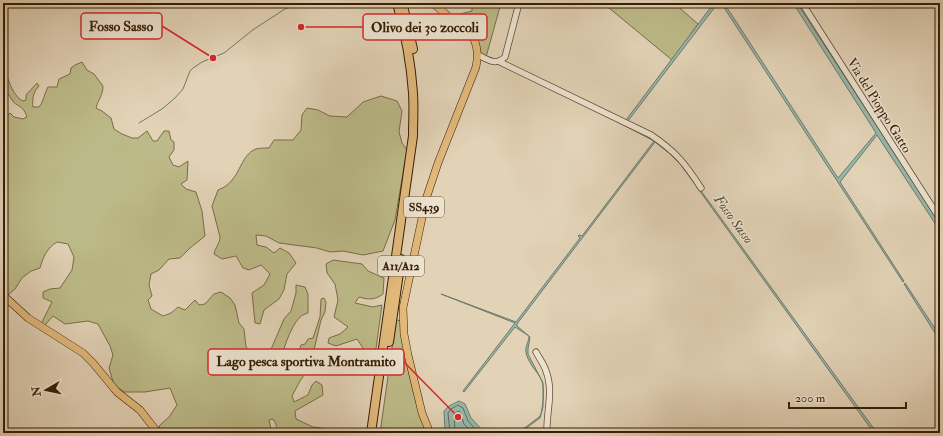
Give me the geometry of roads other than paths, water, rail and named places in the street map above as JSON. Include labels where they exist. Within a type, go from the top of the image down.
[{"type":"highway","name":"A11/A12","points":[[397,3],[412,61]]},
{"type":"highway","name":"A11/A12","points":[[371,433],[381,380],[414,148],[411,36],[402,3]]},
{"type":"highway","name":"A11/A12","points":[[376,433],[381,380]]},
{"type":"main road","points":[[433,3],[474,39],[477,46],[478,55]]},
{"type":"main road","name":"SS439","points":[[430,433],[422,413],[408,355],[404,334],[403,308],[426,199],[476,67],[478,55]]},
{"type":"main road","points":[[3,295],[28,318],[83,353],[117,392],[140,410],[158,433]]},
{"type":"street","points":[[500,62],[505,57],[519,3]]},
{"type":"street","name":"Via del Pioppo Gatto","points":[[802,3],[940,219]]},
{"type":"street","points":[[478,55],[495,62],[500,62],[652,134],[669,147],[686,165],[701,188]]},
{"type":"street","points":[[536,352],[546,370],[551,391],[547,433]]},
{"type":"water","points":[[714,3],[718,3],[628,121],[626,120]]},
{"type":"water","points":[[721,3],[724,3],[838,178],[876,133],[793,3],[797,3],[940,223],[940,231],[877,135],[840,182],[904,281],[903,282]]},
{"type":"water","points":[[616,121],[660,142],[683,166],[877,433],[874,433],[681,165],[655,142],[517,324],[517,326],[528,336],[515,327],[464,392],[463,391],[515,323],[441,294],[516,322],[580,238],[578,236],[582,236],[654,141]]},
{"type":"water","points":[[905,283],[940,336],[940,341],[904,284]]},
{"type":"water","points":[[529,336],[528,354],[540,376],[530,362],[526,352]]},
{"type":"water","points":[[459,401],[465,404],[471,418],[485,433],[447,433],[445,430],[444,411],[449,406]]},
{"type":"water","points":[[543,401],[543,407],[540,418],[525,429],[523,433],[521,433],[522,430],[539,417],[541,414]]},
{"type":"waterway","name":"Fosso Sasso","points":[[139,123],[162,109],[175,98],[183,89],[190,71],[193,68],[202,62],[224,53],[254,29],[285,9],[298,3]]},
{"type":"waterway","name":"Fosso Sasso","points":[[484,55],[492,59]]},
{"type":"waterway","name":"Fosso Sasso","points":[[616,121],[630,128]]},
{"type":"place","name":"Olivo dei 30 zoccoli","points":[[301,27]]},
{"type":"place","name":"Fosso Sasso","points":[[213,58]]},
{"type":"place","name":"Lago pesca sportiva Montramito","points":[[458,417]]}]
